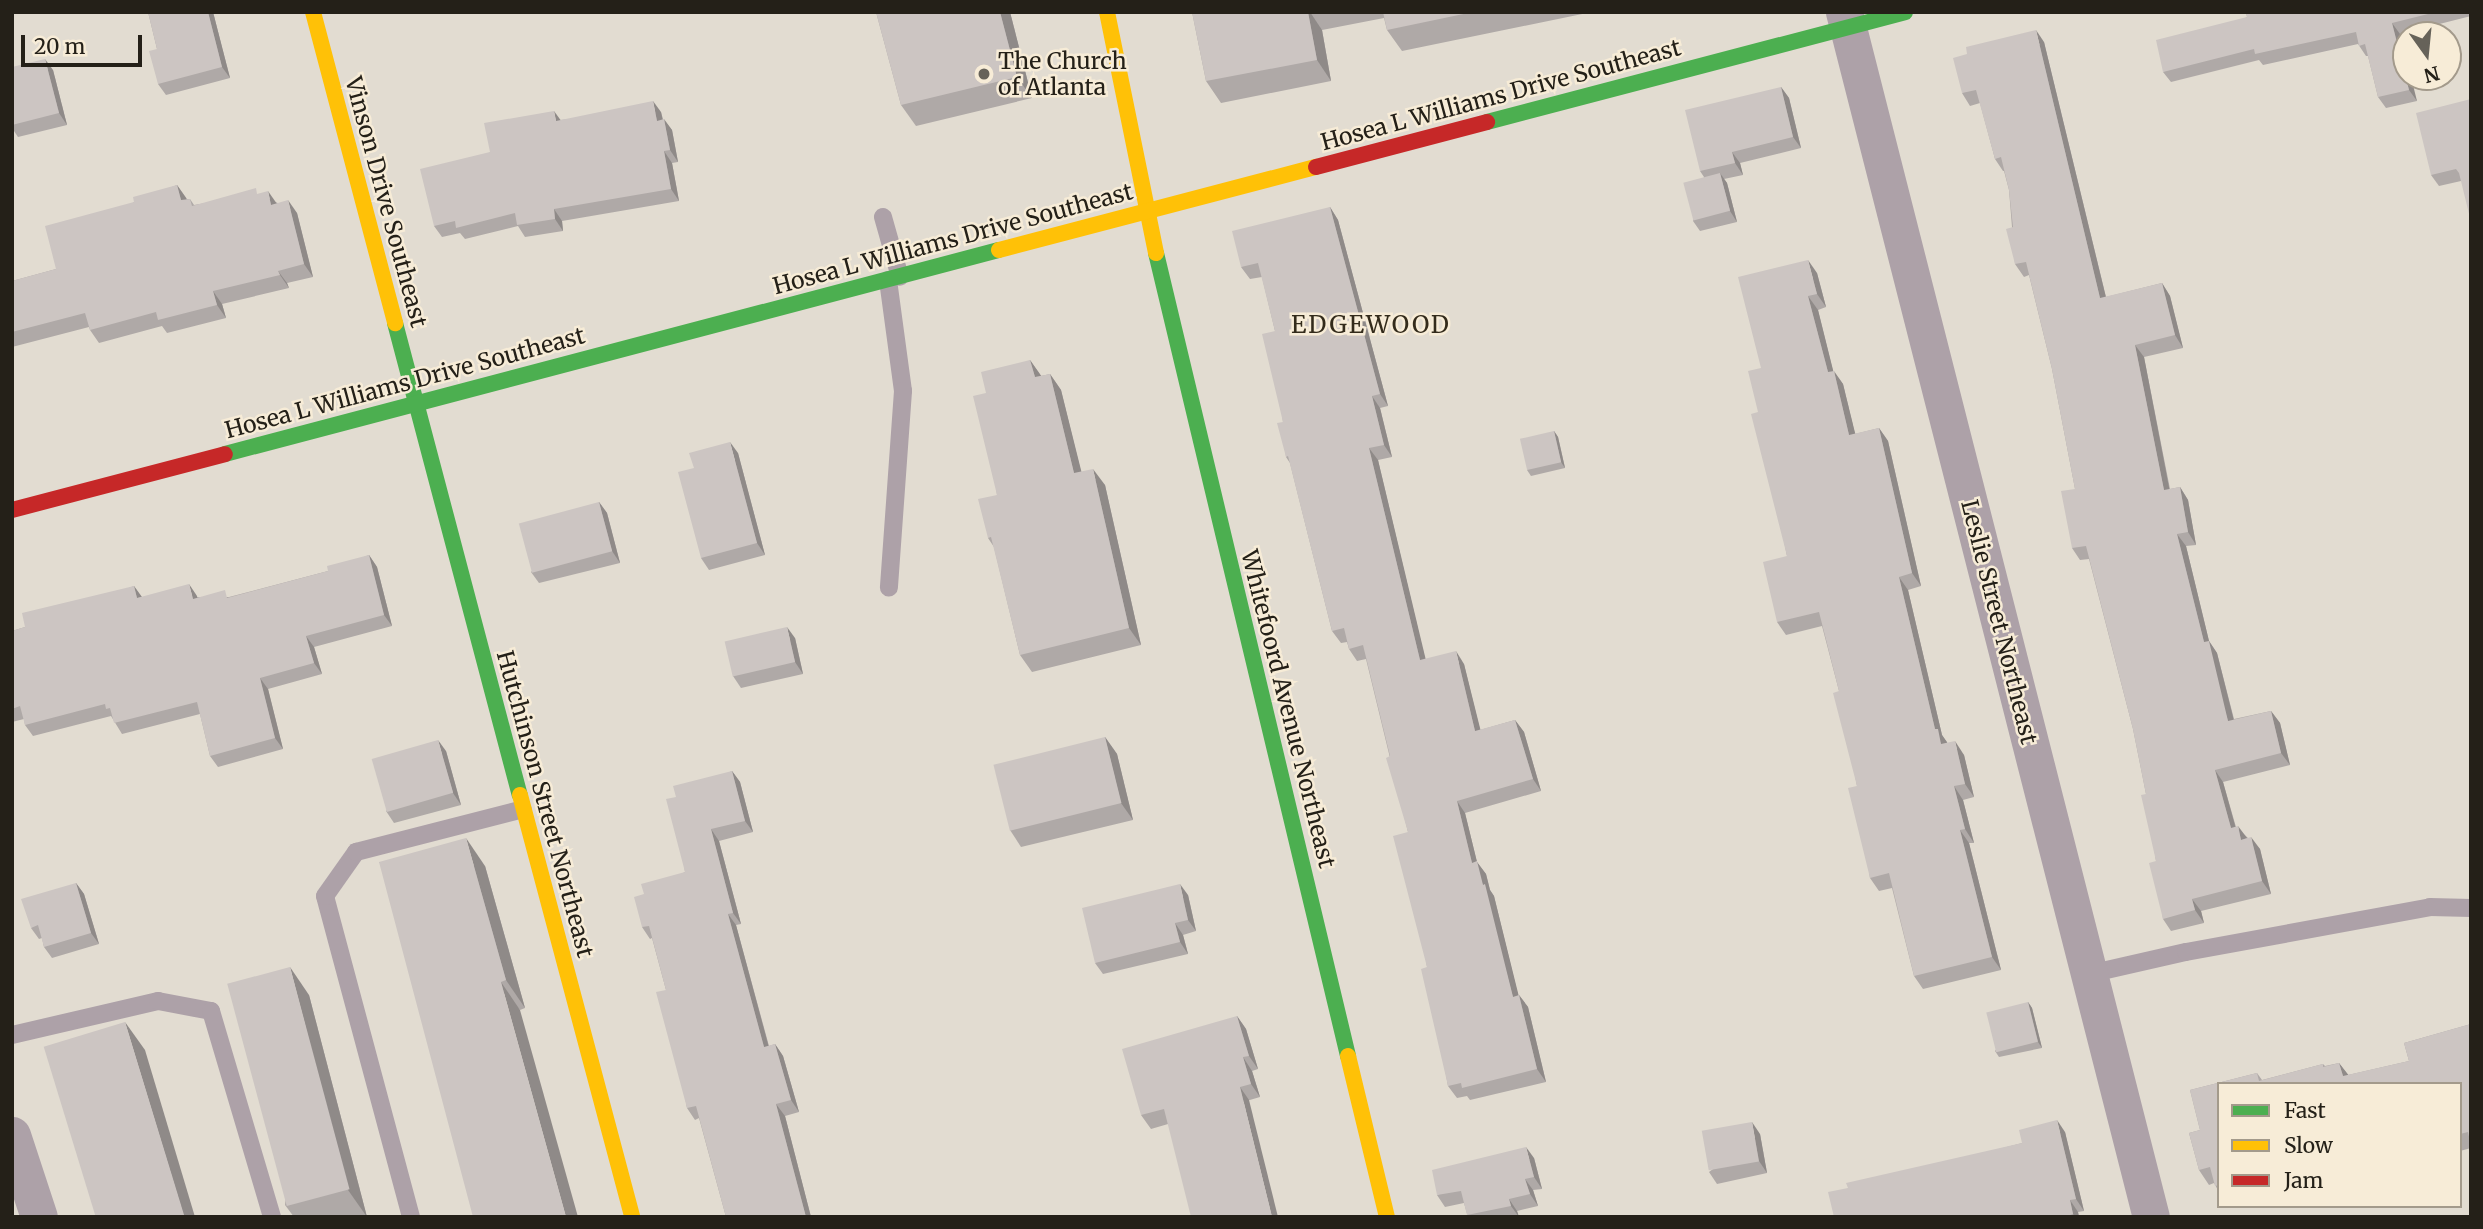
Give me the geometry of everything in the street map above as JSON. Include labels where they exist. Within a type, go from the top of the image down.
[{"type":"street","name":"Vinson Drive Southeast","points":[[313,12],[415,404]]},
{"type":"street","name":"Whitefoord Avenue Northeast","points":[[1107,12],[1146,211],[1387,1217]]},
{"type":"street","name":"Hosea L Williams Drive Southeast","points":[[12,510],[1146,211],[1846,20],[1905,12]]},
{"type":"street","name":"Leslie Street Northeast","points":[[1846,20],[2151,1217]]},
{"type":"street","name":"Hutchinson Street Northeast","points":[[415,404],[632,1217]]},
{"type":"street","points":[[12,1135],[39,1217]]},
{"type":"lane","points":[[883,218],[894,278],[903,391],[889,588]]},
{"type":"lane","points":[[411,1217],[325,896],[356,852],[523,809]]},
{"type":"lane","points":[[2089,974],[2186,952],[2430,906],[2471,908]]},
{"type":"lane","points":[[12,1035],[158,1001],[211,1011],[272,1217]]},
{"type":"building","points":[[148,12],[208,12],[222,67],[158,84],[149,51],[157,49]]},
{"type":"building","points":[[876,12],[1000,12],[1017,77],[901,105]]},
{"type":"building","points":[[1192,12],[1308,12],[1317,60],[1206,81]]},
{"type":"building","points":[[1383,12],[1473,12],[1387,30]]},
{"type":"building","points":[[2246,12],[2436,12],[2392,21],[2392,91],[2405,91],[2378,97],[2365,44],[2359,46],[2356,32],[2255,54],[2254,49],[2163,72],[2156,40],[2247,17]]},
{"type":"building","points":[[2036,30],[2100,298],[2162,283],[2175,335],[2135,345],[2164,490],[2180,487],[2188,532],[2177,534],[2204,642],[2209,641],[2228,721],[2271,711],[2281,753],[2215,770],[2231,828],[2238,826],[2241,840],[2251,837],[2262,881],[2192,899],[2195,910],[2163,919],[2149,863],[2156,861],[2141,795],[2146,794],[2133,729],[2086,546],[2072,548],[2061,491],[2075,489],[2052,369],[2026,262],[2015,264],[2006,229],[2013,227],[2009,190],[2001,157],[1995,159],[1976,90],[1962,93],[1953,58],[1967,54],[1966,47]]},
{"type":"building","points":[[45,59],[59,113],[12,125],[12,67]]},
{"type":"building","points":[[1781,87],[1793,137],[1732,152],[1735,163],[1700,171],[1685,110]]},
{"type":"building","points":[[2471,99],[2471,222],[2456,169],[2431,175],[2416,113]]},
{"type":"building","points":[[653,101],[657,121],[664,119],[670,150],[664,151],[671,189],[554,209],[555,219],[517,225],[515,213],[456,228],[455,221],[434,226],[420,169],[490,152],[484,123],[554,111],[556,121]]},
{"type":"building","points":[[1720,173],[1730,211],[1693,221],[1683,183]]},
{"type":"building","points":[[177,185],[181,200],[190,199],[192,206],[256,188],[257,194],[268,191],[271,205],[288,200],[304,264],[278,271],[280,275],[213,291],[217,305],[158,320],[156,312],[90,330],[85,313],[12,332],[12,281],[56,269],[45,226],[134,202],[133,197]]},
{"type":"building","points":[[1330,207],[1380,394],[1372,396],[1384,445],[1369,448],[1420,660],[1456,651],[1475,731],[1515,720],[1533,779],[1457,801],[1472,863],[1477,861],[1483,885],[1485,884],[1513,997],[1519,995],[1537,1069],[1462,1088],[1461,1083],[1448,1086],[1421,969],[1427,967],[1393,836],[1408,832],[1386,758],[1390,756],[1363,645],[1349,649],[1344,628],[1332,631],[1288,456],[1286,457],[1277,423],[1283,422],[1262,334],[1275,331],[1258,263],[1241,267],[1232,231]]},
{"type":"building","points":[[1808,260],[1817,294],[1808,296],[1828,372],[1834,371],[1849,435],[1879,428],[1912,573],[1899,577],[1935,729],[1938,729],[1941,744],[1955,741],[1965,784],[1954,786],[1965,829],[1960,830],[1992,957],[1914,976],[1889,873],[1870,878],[1848,788],[1857,786],[1833,693],[1839,691],[1819,612],[1777,622],[1763,562],[1787,556],[1751,414],[1758,412],[1748,371],[1761,368],[1738,277]]},
{"type":"building","points":[[1030,360],[1035,377],[1050,374],[1074,473],[1093,469],[1129,628],[1020,655],[991,537],[988,538],[978,499],[997,495],[973,396],[986,393],[981,372]]},
{"type":"building","points":[[1554,431],[1561,462],[1527,470],[1520,439]]},
{"type":"building","points":[[730,442],[757,543],[701,558],[678,472],[694,468],[689,453]]},
{"type":"building","points":[[599,502],[612,551],[532,573],[519,523]]},
{"type":"building","points":[[369,555],[384,615],[306,636],[314,663],[260,678],[275,738],[210,756],[197,702],[114,723],[110,708],[106,709],[105,704],[25,725],[20,706],[12,709],[12,631],[25,627],[22,613],[134,586],[137,598],[189,584],[193,599],[225,590],[227,598],[328,571],[327,566]]},
{"type":"building","points":[[787,627],[795,662],[733,676],[725,641]]},
{"type":"building","points":[[1105,737],[1121,803],[1010,831],[993,765]]},
{"type":"building","points":[[438,740],[453,793],[387,812],[372,759]]},
{"type":"building","points":[[732,771],[745,821],[711,829],[733,913],[728,914],[764,1047],[775,1044],[791,1100],[776,1104],[806,1217],[726,1217],[696,1106],[687,1108],[656,992],[666,990],[649,926],[642,927],[634,897],[644,894],[641,884],[685,872],[666,799],[676,797],[673,786]]},
{"type":"building","points":[[466,838],[506,980],[501,982],[566,1217],[473,1217],[379,862]]},
{"type":"building","points":[[76,883],[91,933],[44,947],[38,925],[31,928],[21,899]]},
{"type":"building","points":[[1180,884],[1188,920],[1175,923],[1180,942],[1095,963],[1082,908]]},
{"type":"building","points":[[290,967],[350,1189],[287,1206],[227,984]]},
{"type":"building","points":[[2028,1002],[2038,1042],[1996,1052],[1986,1012]]},
{"type":"building","points":[[1237,1016],[1249,1056],[1243,1057],[1251,1084],[1240,1087],[1272,1217],[1191,1217],[1164,1109],[1141,1115],[1122,1049]]},
{"type":"building","points":[[125,1022],[185,1217],[96,1217],[44,1047]]},
{"type":"building","points":[[2471,1024],[2471,1146],[2468,1132],[2462,1134],[2462,1082],[2222,1082],[2257,1073],[2259,1081],[2323,1064],[2323,1067],[2339,1063],[2343,1076],[2409,1061],[2404,1043]]},
{"type":"building","points":[[2217,1083],[2217,1186],[2210,1167],[2199,1170],[2189,1133],[2200,1130],[2190,1090]]},
{"type":"building","points":[[2057,1120],[2076,1199],[2070,1200],[2073,1214],[2064,1217],[1834,1217],[1828,1192],[1848,1188],[1846,1183],[2022,1143],[2019,1130]]},
{"type":"building","points":[[1752,1122],[1759,1161],[1709,1170],[1702,1131]]},
{"type":"building","points":[[1526,1147],[1534,1177],[1525,1179],[1530,1194],[1509,1199],[1511,1206],[1467,1215],[1461,1191],[1437,1195],[1432,1170]]},
{"type":"traffic: fast","points":[[1487,122],[1905,12]]},
{"type":"traffic: fast","points":[[225,454],[999,250]]},
{"type":"traffic: fast","points":[[1156,253],[1348,1056]]},
{"type":"traffic: fast","points":[[395,323],[520,795]]},
{"type":"traffic: slow","points":[[313,12],[395,323]]},
{"type":"traffic: slow","points":[[1107,12],[1156,253]]},
{"type":"traffic: slow","points":[[999,250],[1316,167]]},
{"type":"traffic: slow","points":[[520,795],[632,1217]]},
{"type":"traffic: slow","points":[[1348,1056],[1387,1217]]},
{"type":"traffic: jam","points":[[1316,167],[1487,122]]},
{"type":"traffic: jam","points":[[12,510],[225,454]]},
{"type":"place","name":"The Church of Atlanta","points":[[984,74]]},
{"type":"district","name":"EDGEWOOD","points":[[1371,325]]}]
